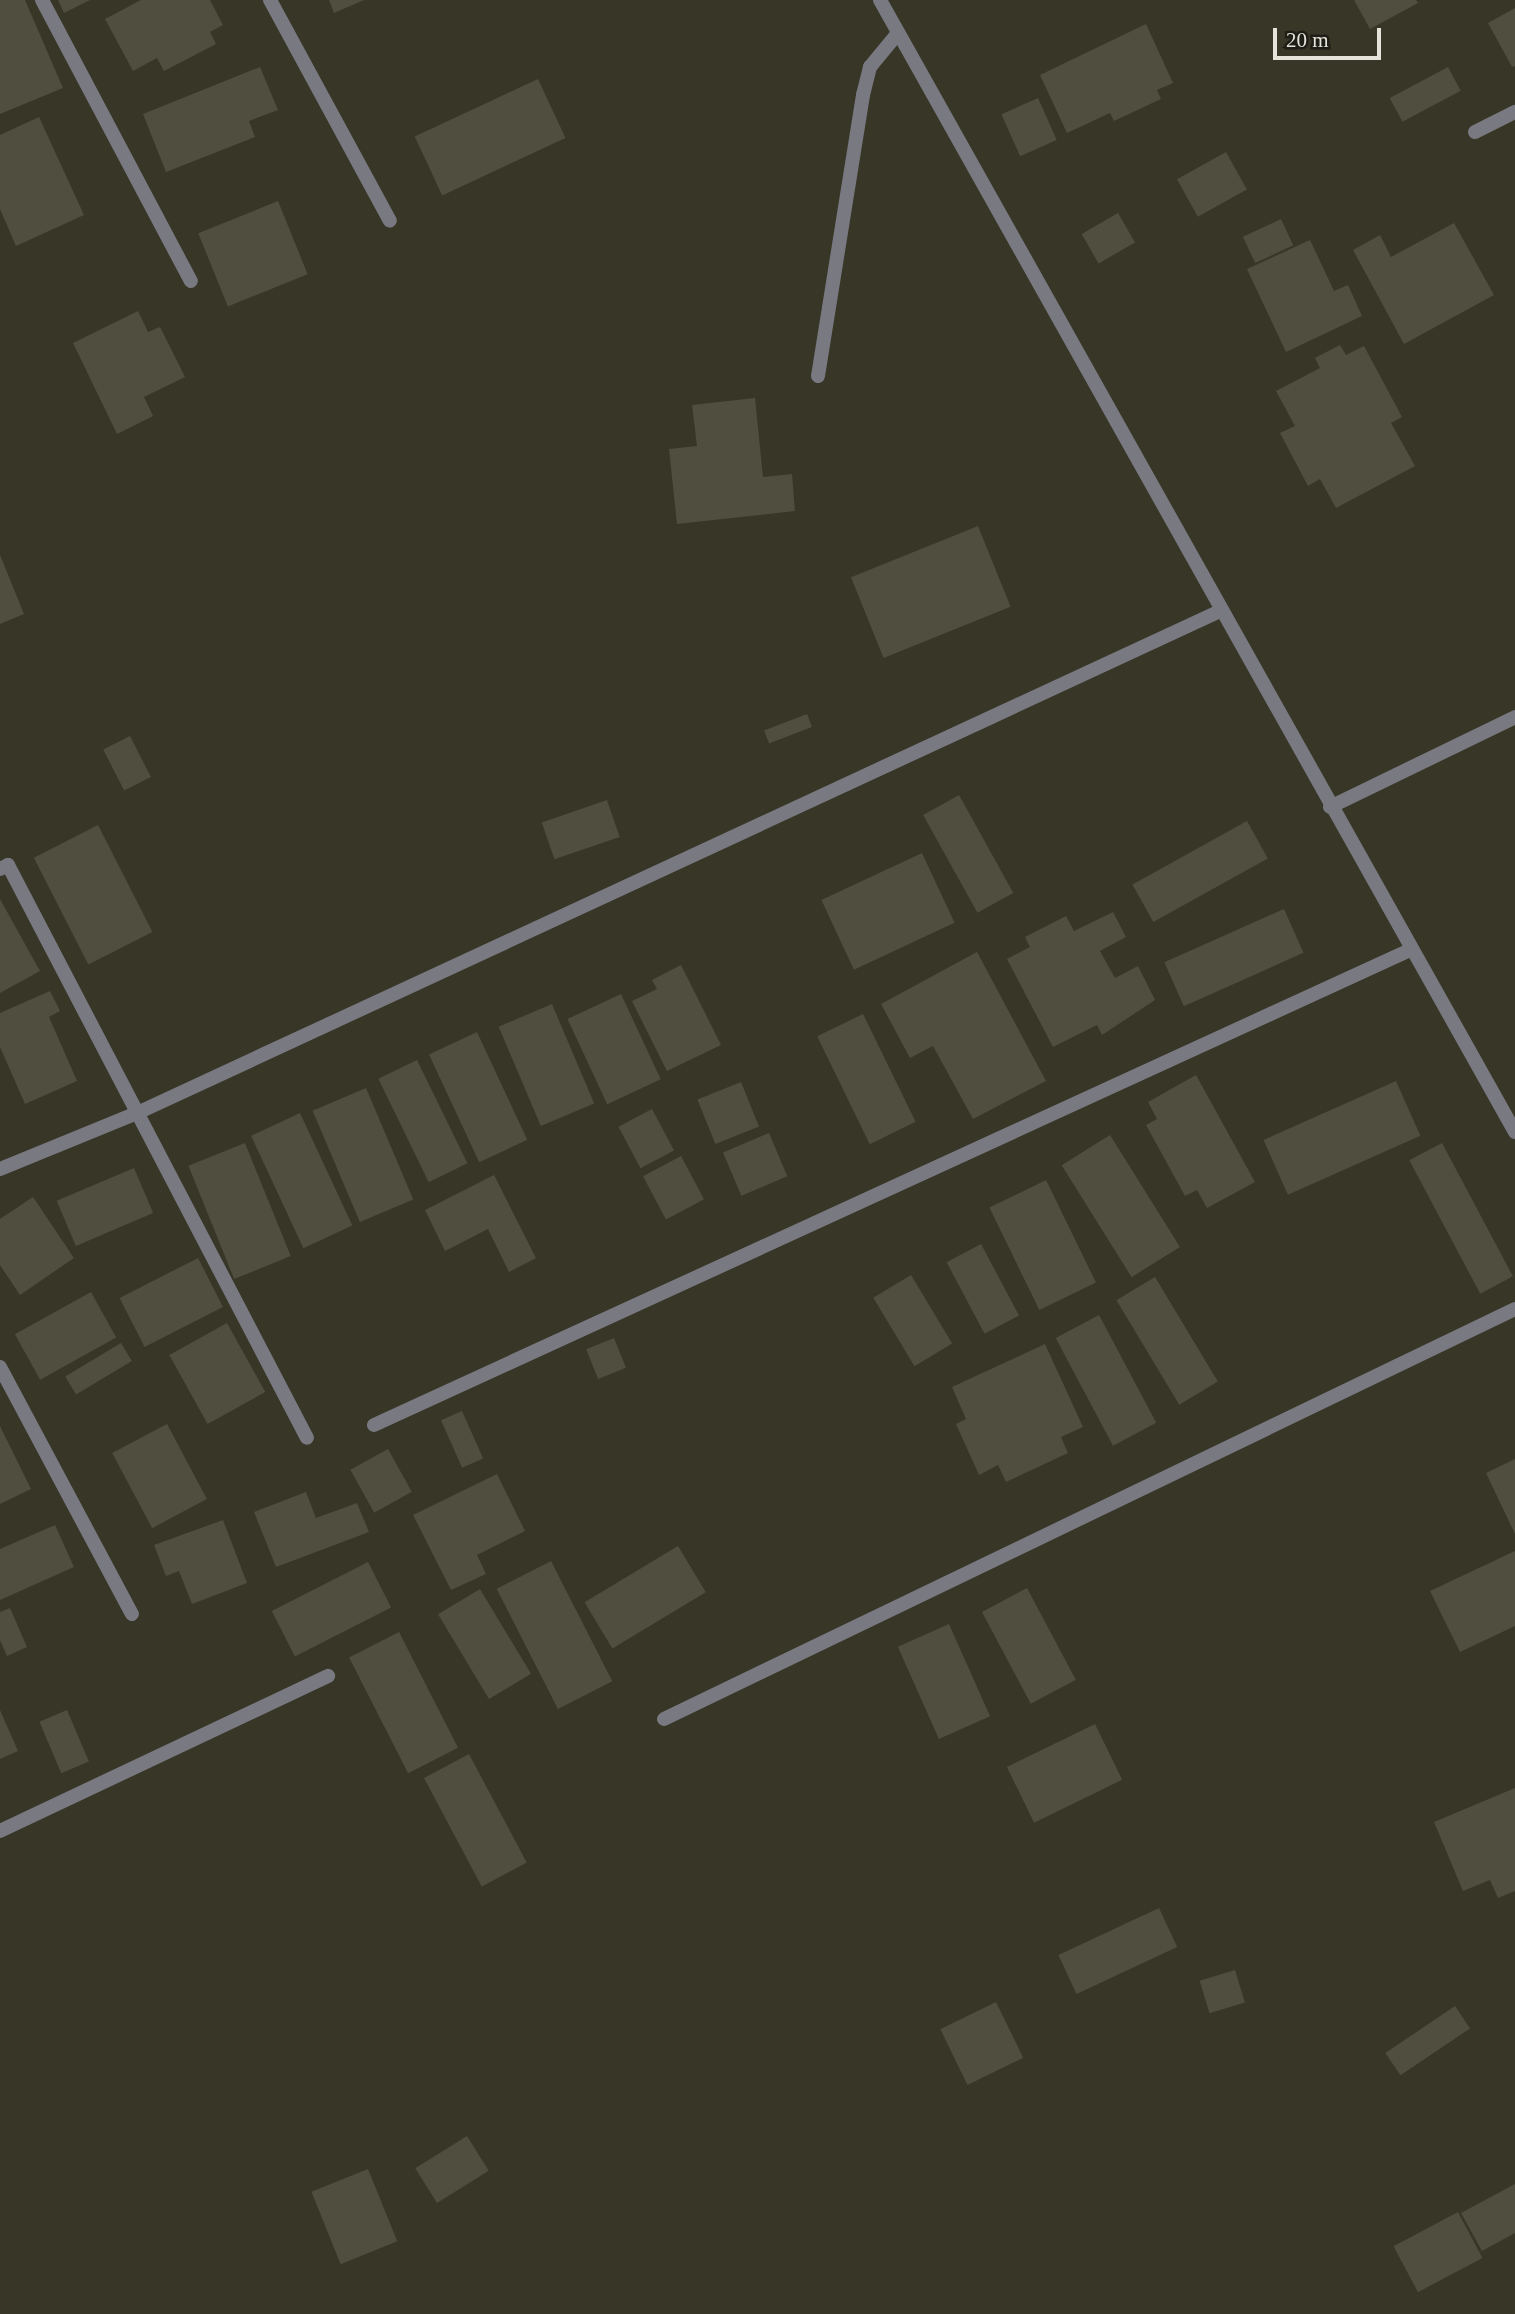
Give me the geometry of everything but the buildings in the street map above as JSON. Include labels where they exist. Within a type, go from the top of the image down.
[{"type":"street","points":[[42,0],[191,281]]},
{"type":"street","points":[[270,0],[390,220]]},
{"type":"street","points":[[880,0],[1410,950],[1513,1126]]},
{"type":"street","points":[[818,376],[863,95],[870,67],[898,33]]},
{"type":"street","points":[[1475,132],[1515,112]]},
{"type":"street","points":[[0,1169],[135,1114],[1220,611]]},
{"type":"street","points":[[1330,807],[1515,717]]},
{"type":"street","points":[[0,870],[8,866],[135,1114],[307,1438]]},
{"type":"street","points":[[374,1424],[1410,950]]},
{"type":"street","points":[[664,1719],[1515,1308]]},
{"type":"street","points":[[0,1367],[132,1614]]},
{"type":"street","points":[[0,1831],[328,1676]]}]
